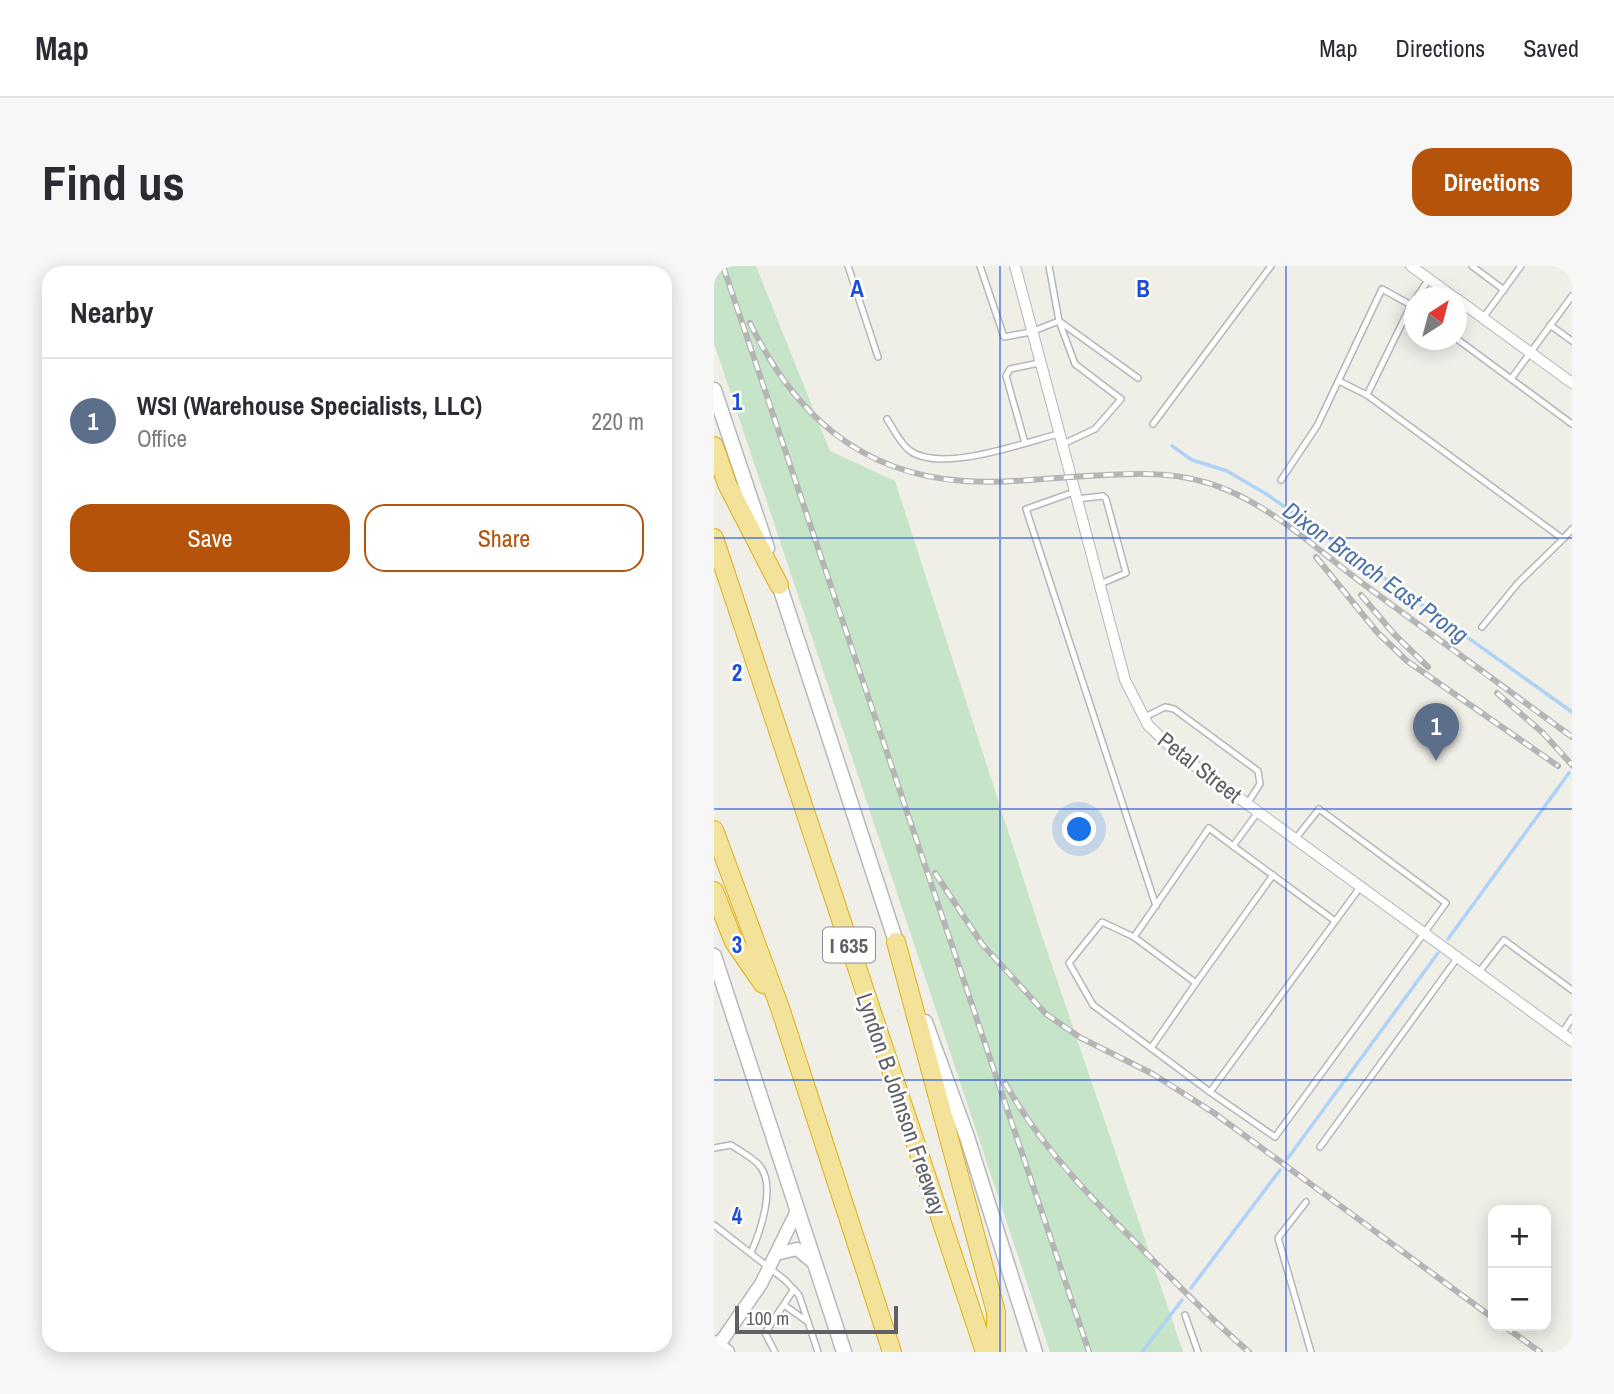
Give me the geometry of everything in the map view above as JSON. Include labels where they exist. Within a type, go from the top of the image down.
[{"type":"highway","points":[[714,446],[727,484],[779,585]]},
{"type":"highway","name":"Lyndon B Johnson Freeway","points":[[714,538],[985,1352]]},
{"type":"highway","points":[[714,830],[780,1008],[892,1352]]},
{"type":"highway","points":[[714,891],[734,942],[780,1008]]},
{"type":"highway","points":[[896,942],[996,1312],[996,1352]]},
{"type":"main road","points":[[714,390],[896,942],[967,1138],[1035,1352]]},
{"type":"main road","points":[[714,956],[844,1351]]},
{"type":"street","name":"Petal Street","points":[[1015,266],[1059,440],[1125,680],[1143,718],[1176,752],[1572,1041]]},
{"type":"street","points":[[1411,266],[1440,287]]},
{"type":"street","points":[[1467,306],[1572,383]]},
{"type":"street","points":[[718,1348],[769,1269],[797,1211]]},
{"type":"street","points":[[776,1254],[797,1250],[815,1265]]},
{"type":"lane","points":[[848,266],[878,357]]},
{"type":"lane","points":[[980,266],[1004,337],[1031,332],[1059,321]]},
{"type":"lane","points":[[887,419],[907,449],[919,456],[967,457],[1025,443],[1059,440],[1095,429],[1121,398],[1075,364],[1059,321],[1049,266]]},
{"type":"lane","points":[[1153,424],[1271,266]]},
{"type":"lane","points":[[1472,266],[1504,290]]},
{"type":"lane","points":[[1483,318],[1521,266]]},
{"type":"lane","points":[[1424,287],[1429,279]]},
{"type":"lane","points":[[1281,480],[1317,426],[1382,289],[1404,299]]},
{"type":"lane","points":[[1511,379],[1572,296]]},
{"type":"lane","points":[[1059,321],[1138,378]]},
{"type":"lane","points":[[1367,395],[1404,323]]},
{"type":"lane","points":[[1550,325],[1572,341]]},
{"type":"lane","points":[[1467,346],[1572,424]]},
{"type":"lane","points":[[1025,443],[1007,372],[1039,363]]},
{"type":"lane","points":[[1339,381],[1367,395],[1563,539]]},
{"type":"lane","points":[[1099,585],[1126,573],[1116,547],[1106,499],[1103,496],[1074,496],[1026,509],[1156,906]]},
{"type":"lane","points":[[1482,626],[1518,583],[1572,529]]},
{"type":"lane","points":[[1143,718],[1165,707],[1174,709],[1258,771],[1260,784],[1247,804]]},
{"type":"lane","points":[[1196,983],[1134,937],[1102,922],[1069,963],[1093,1004],[1275,1137],[1446,903],[1319,809],[1295,839]]},
{"type":"lane","points":[[1233,846],[1258,812]]},
{"type":"lane","points":[[1134,937],[1209,828],[1335,921]]},
{"type":"lane","points":[[1151,1048],[1273,875]]},
{"type":"lane","points":[[1210,1092],[1361,886]]},
{"type":"lane","points":[[1479,972],[1504,940],[1572,990]]},
{"type":"lane","points":[[1320,1147],[1458,957]]},
{"type":"lane","points":[[1562,1033],[1572,1018]]},
{"type":"lane","points":[[714,1148],[731,1145],[758,1164],[763,1171],[765,1210],[751,1253]]},
{"type":"lane","points":[[1306,1202],[1278,1238],[1311,1352]]},
{"type":"lane","points":[[714,1226],[794,1290],[818,1352]]},
{"type":"lane","points":[[775,1352],[765,1333],[794,1290]]},
{"type":"lane","points":[[784,1305],[808,1322]]},
{"type":"lane","points":[[1185,1315],[1198,1352]]},
{"type":"green space","points":[[714,266],[756,266],[830,451],[895,481],[1040,930],[1183,1352],[1050,1352],[714,343]]},
{"type":"waterway","name":"Dixon Branch East Prong","points":[[1172,446],[1192,460],[1227,471],[1268,495],[1572,712]]},
{"type":"waterway","name":"Dixon Branch East Prong","points":[[1448,939],[1569,773]]},
{"type":"waterway","name":"Dixon Branch East Prong","points":[[1288,1158],[1438,953]]},
{"type":"waterway","name":"Dixon Branch East Prong","points":[[1191,1288],[1280,1170]]},
{"type":"waterway","name":"Dixon Branch East Prong","points":[[1142,1352],[1182,1300]]},
{"type":"railway","points":[[723,266],[1089,1352]]},
{"type":"railway","points":[[750,323],[787,385],[810,411],[834,434],[862,452],[893,466],[927,476],[979,482],[1158,474],[1193,479],[1245,499],[1297,532],[1572,737]]},
{"type":"railway","points":[[1316,557],[1377,632],[1407,661],[1558,766]]},
{"type":"railway","points":[[1361,595],[1394,634],[1428,667]]},
{"type":"railway","points":[[1497,693],[1543,733],[1572,765]]},
{"type":"railway","points":[[935,873],[982,944],[1046,1014],[1081,1038],[1153,1074],[1214,1113],[1488,1314]]},
{"type":"railway","points":[[1005,1083],[1054,1155],[1092,1197],[1200,1307],[1249,1352]]},
{"type":"railway","points":[[1511,1331],[1540,1352]]},
{"type":"place","name":"WSI (Warehouse Specialists, LLC)","points":[[1436,761]]}]
